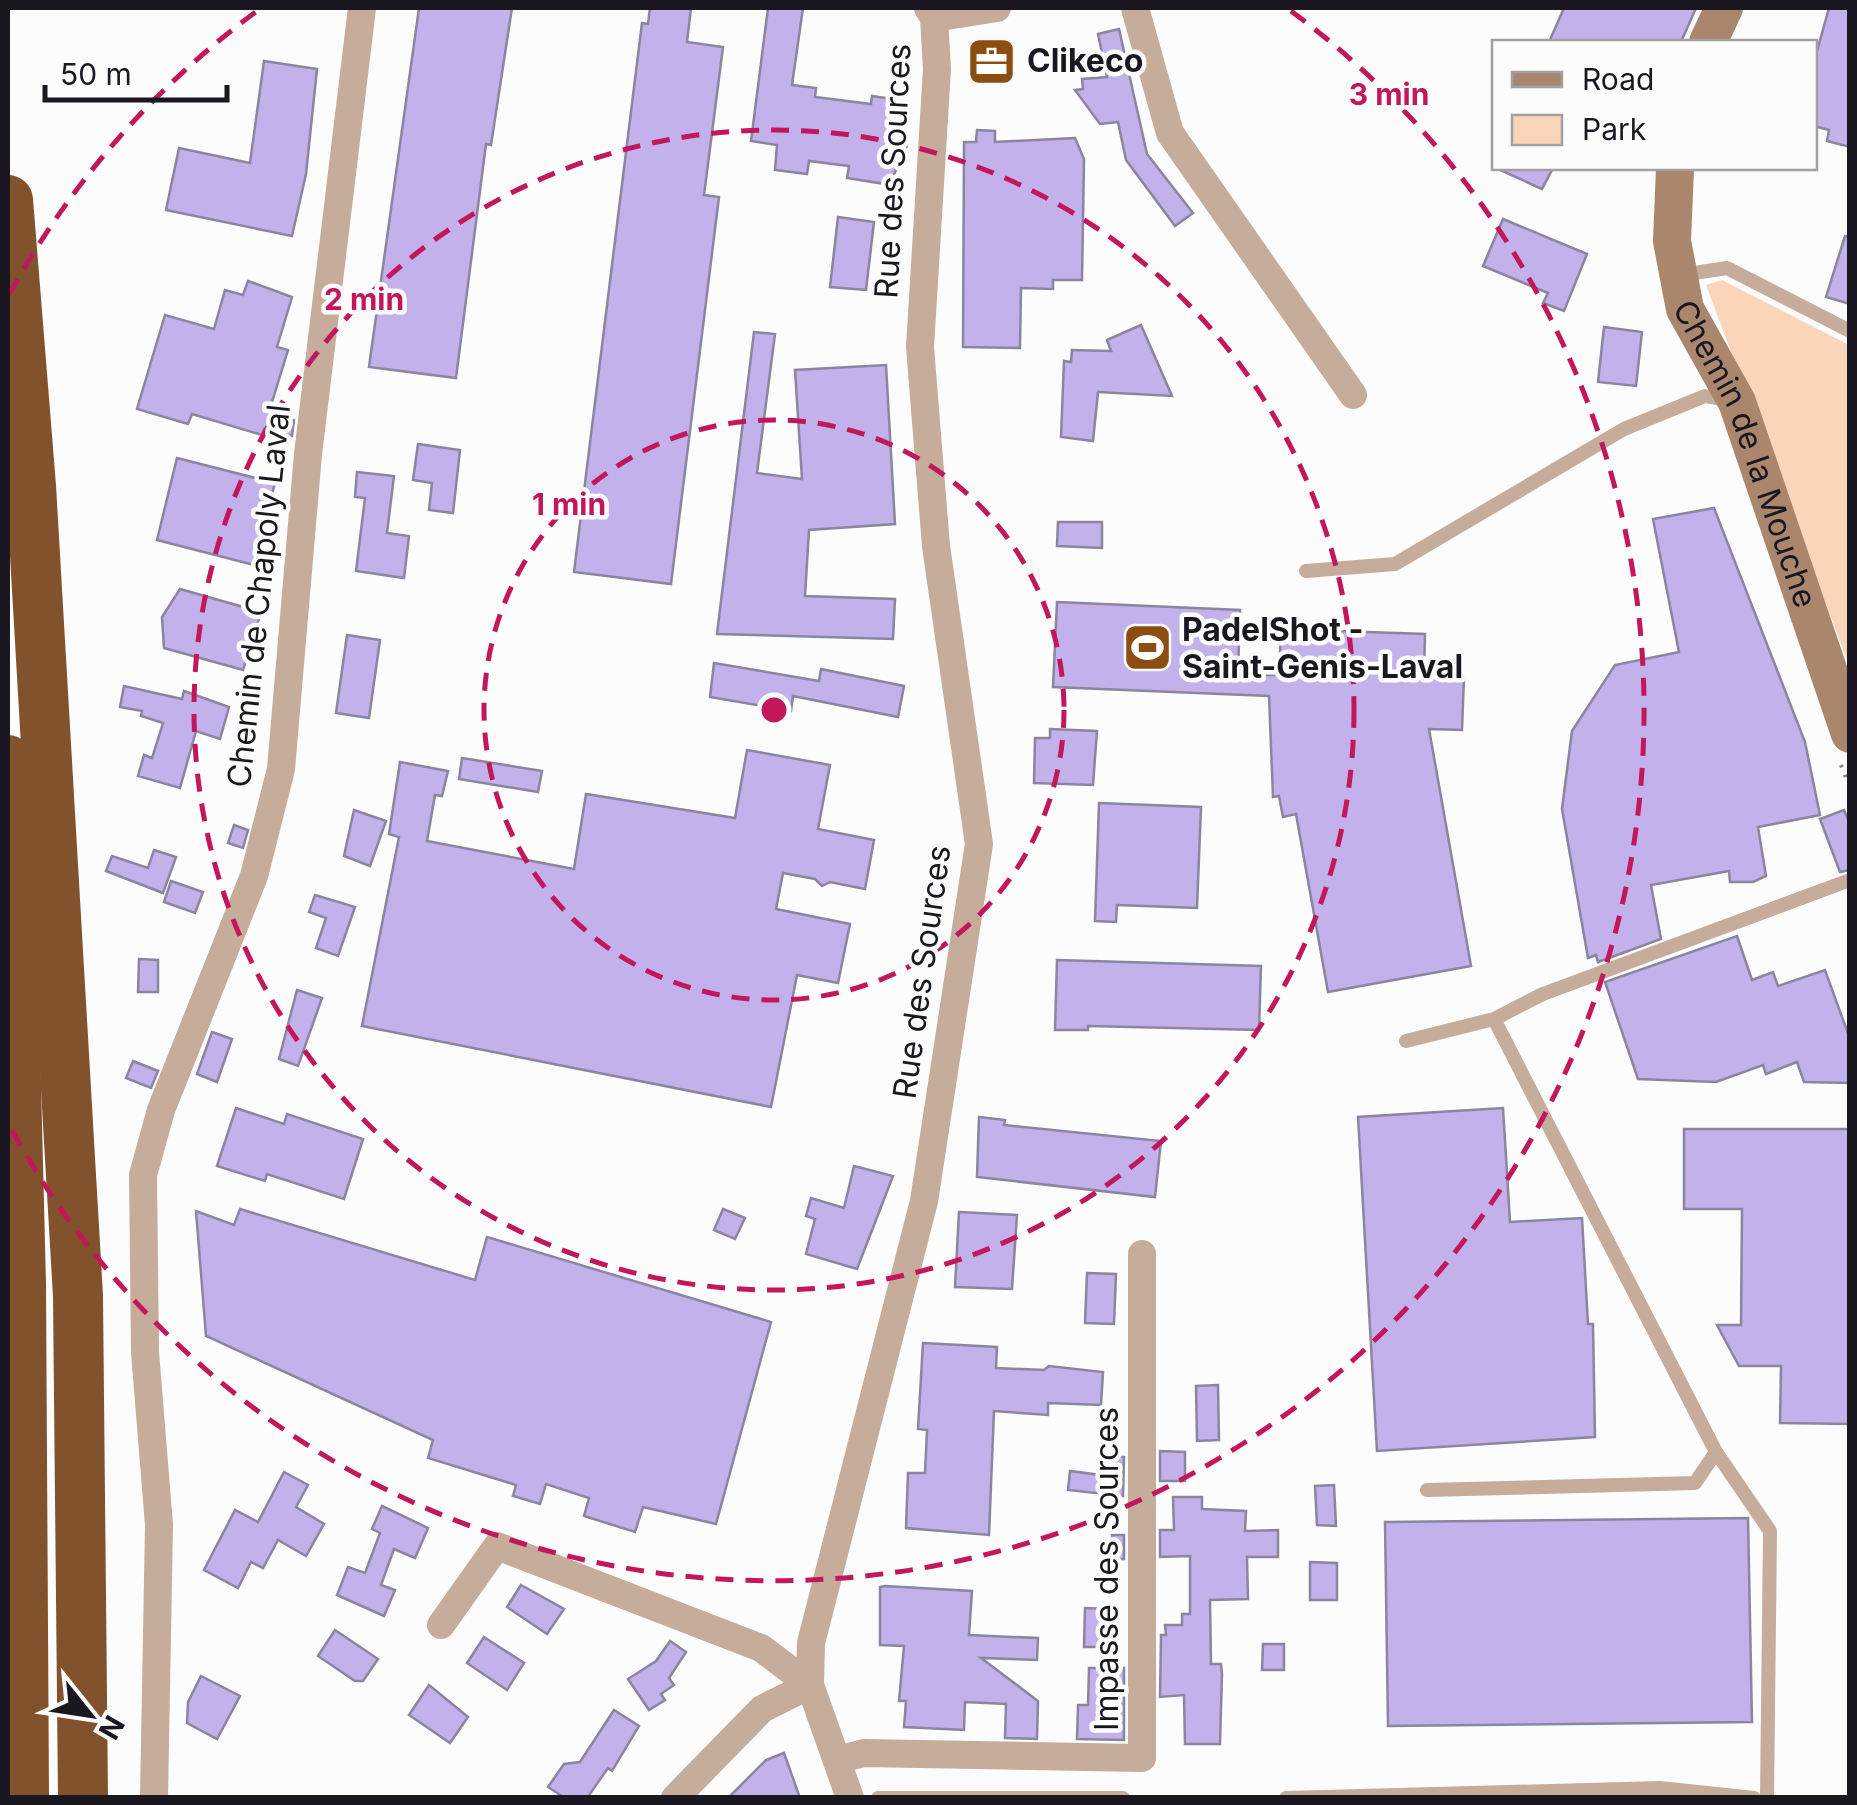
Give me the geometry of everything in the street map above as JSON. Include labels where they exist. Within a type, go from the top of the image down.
[{"type":"highway","points":[[8,200],[32,486],[78,1296],[83,1798]]},
{"type":"highway","points":[[8,760],[21,1265],[24,1798]]},
{"type":"street","name":"Chemin de Chapoly Laval","points":[[154,1798],[159,1525],[144,1352],[143,1174],[161,1110],[254,876],[281,770],[308,454],[362,8]]},
{"type":"street","name":"Rue des Sources","points":[[850,1798],[810,1685],[811,1643],[924,1201],[979,844],[936,546],[920,347],[936,69],[930,13],[998,8]]},
{"type":"street","points":[[1135,8],[1170,134],[1353,395]]},
{"type":"street","points":[[1709,40],[1724,8]]},
{"type":"street","name":"Chemin de la Mouche","points":[[1675,170],[1672,241],[1686,309],[1737,402],[1850,734]]},
{"type":"street","name":"Impasse des Sources","points":[[837,1760],[864,1752],[1142,1758],[1142,1254]]},
{"type":"street","points":[[441,1625],[496,1546],[760,1648],[810,1685],[762,1708],[676,1798]]},
{"type":"lane","points":[[1679,276],[1726,268],[1850,331]]},
{"type":"lane","points":[[1306,571],[1395,564],[1624,429],[1705,396],[1737,402]]},
{"type":"lane","points":[[1406,1041],[1494,1019],[1544,994],[1850,880]]},
{"type":"lane","points":[[1494,1019],[1716,1452],[1770,1531],[1767,1798]]},
{"type":"lane","points":[[1427,1490],[1695,1484],[1716,1452]]},
{"type":"lane","points":[[1286,1798],[1660,1788],[1754,1798]]},
{"type":"lane","points":[[878,1798],[1122,1798]]},
{"type":"green space","points":[[1722,280],[1849,345],[1849,665],[1706,285]]},
{"type":"building","points":[[419,8],[512,8],[491,145],[486,144],[456,378],[369,367]]},
{"type":"building","points":[[650,8],[691,8],[687,42],[723,47],[704,195],[719,197],[671,584],[574,572],[642,23],[648,24]]},
{"type":"building","points":[[768,8],[803,8],[792,85],[816,88],[815,97],[871,104],[872,96],[892,99],[886,140],[903,147],[891,185],[847,178],[849,166],[809,161],[807,174],[775,170],[777,145],[751,141]]},
{"type":"building","points":[[1564,8],[1696,8],[1682,40],[1550,40]]},
{"type":"building","points":[[1829,8],[1850,8],[1850,147],[1827,141],[1829,130],[1817,127],[1817,51]]},
{"type":"building","points":[[1119,29],[1147,154],[1193,213],[1175,226],[1126,160],[1118,122],[1100,124],[1075,90],[1083,89],[1082,79],[1107,77],[1098,34]]},
{"type":"building","points":[[264,61],[317,69],[306,174],[292,236],[166,210],[179,148],[250,163]]},
{"type":"building","points":[[977,130],[995,131],[995,142],[1075,138],[1084,159],[1082,280],[1053,280],[1053,289],[1021,288],[1020,348],[963,347],[964,142],[976,142]]},
{"type":"building","points":[[1500,170],[1552,170],[1542,189]]},
{"type":"building","points":[[838,217],[874,222],[866,290],[830,287]]},
{"type":"building","points":[[1503,219],[1587,254],[1564,311],[1543,303],[1548,293],[1483,266]]},
{"type":"building","points":[[1845,236],[1850,237],[1850,304],[1826,297]]},
{"type":"building","points":[[248,281],[292,297],[277,347],[288,350],[269,412],[294,420],[292,436],[264,429],[262,435],[192,414],[188,424],[137,409],[165,315],[214,329],[225,290],[243,295]]},
{"type":"building","points":[[1141,325],[1172,396],[1098,392],[1093,441],[1061,437],[1064,361],[1071,362],[1072,350],[1111,351],[1107,340]]},
{"type":"building","points":[[1604,327],[1642,332],[1636,386],[1598,382]]},
{"type":"building","points":[[754,332],[775,334],[757,473],[802,479],[795,370],[886,365],[895,524],[809,530],[805,596],[895,599],[893,639],[717,634]]},
{"type":"building","points":[[418,444],[460,450],[453,513],[429,510],[432,483],[413,480]]},
{"type":"building","points":[[177,458],[275,483],[254,565],[157,540]]},
{"type":"building","points":[[357,472],[394,476],[387,533],[409,536],[404,578],[356,571],[365,498],[355,497]]},
{"type":"building","points":[[1714,508],[1805,742],[1820,815],[1758,827],[1766,876],[1753,882],[1730,882],[1729,871],[1651,885],[1661,939],[1598,962],[1596,955],[1588,958],[1562,809],[1572,731],[1615,665],[1679,652],[1653,519]]},
{"type":"building","points":[[1058,522],[1102,522],[1102,548],[1057,546]]},
{"type":"building","points":[[180,589],[261,612],[243,670],[164,648],[162,617]]},
{"type":"building","points":[[1057,602],[1240,610],[1238,675],[1279,675],[1281,629],[1425,634],[1424,675],[1464,677],[1462,730],[1429,729],[1471,966],[1328,992],[1296,814],[1283,817],[1279,796],[1273,797],[1269,696],[1053,687]]},
{"type":"building","points":[[347,635],[380,640],[369,718],[336,713]]},
{"type":"building","points":[[714,663],[819,681],[821,669],[904,686],[898,717],[793,696],[791,711],[710,697]]},
{"type":"building","points":[[124,686],[182,699],[184,691],[229,707],[220,739],[196,731],[180,788],[138,776],[144,755],[152,758],[163,723],[141,716],[142,711],[120,707]]},
{"type":"building","points":[[1050,729],[1097,731],[1093,785],[1034,783],[1035,738],[1050,738]]},
{"type":"building","points":[[747,750],[830,765],[818,829],[874,840],[865,889],[830,882],[822,886],[815,879],[783,873],[776,909],[850,924],[838,983],[797,975],[771,1107],[362,1026],[399,837],[389,834],[400,762],[448,771],[442,796],[435,795],[427,841],[574,869],[586,794],[735,818]]},
{"type":"building","points":[[462,758],[542,771],[538,792],[459,779]]},
{"type":"building","points":[[1099,803],[1201,807],[1197,908],[1117,905],[1116,922],[1095,921]]},
{"type":"building","points":[[354,810],[386,821],[370,866],[344,856]]},
{"type":"building","points":[[1844,810],[1850,824],[1850,870],[1840,872],[1820,819]]},
{"type":"building","points":[[234,825],[248,830],[243,848],[228,843]]},
{"type":"building","points":[[154,850],[176,857],[163,893],[106,871],[112,856],[148,868]]},
{"type":"building","points":[[171,881],[203,892],[195,913],[164,902]]},
{"type":"building","points":[[315,895],[355,907],[338,956],[316,948],[326,918],[309,912]]},
{"type":"building","points":[[1737,936],[1752,980],[1773,972],[1778,986],[1825,970],[1850,1039],[1850,1083],[1804,1082],[1797,1062],[1766,1074],[1763,1065],[1716,1082],[1638,1079],[1605,982]]},
{"type":"building","points":[[139,959],[158,960],[158,992],[138,992]]},
{"type":"building","points":[[1057,960],[1261,966],[1259,1030],[1088,1026],[1088,1030],[1055,1030]]},
{"type":"building","points":[[297,990],[322,998],[298,1066],[279,1059]]},
{"type":"building","points":[[212,1032],[232,1039],[217,1082],[197,1074]]},
{"type":"building","points":[[133,1061],[158,1071],[151,1088],[126,1078]]},
{"type":"building","points":[[236,1108],[284,1124],[287,1114],[363,1139],[344,1199],[267,1174],[265,1181],[217,1166]]},
{"type":"building","points":[[1503,1108],[1510,1222],[1582,1218],[1588,1324],[1593,1324],[1595,1437],[1377,1451],[1358,1117]]},
{"type":"building","points":[[979,1117],[1005,1120],[1004,1125],[1161,1141],[1155,1197],[977,1177]]},
{"type":"building","points":[[1684,1129],[1850,1129],[1850,1424],[1780,1423],[1781,1366],[1739,1366],[1717,1325],[1741,1325],[1742,1209],[1684,1209]]},
{"type":"building","points":[[854,1166],[893,1176],[857,1269],[806,1254],[815,1219],[806,1216],[811,1198],[844,1208]]},
{"type":"building","points":[[240,1209],[475,1280],[487,1237],[771,1322],[716,1524],[643,1507],[635,1532],[584,1516],[589,1498],[546,1484],[540,1504],[513,1496],[516,1485],[428,1458],[433,1440],[206,1336],[196,1211],[234,1225]]},
{"type":"building","points":[[723,1209],[745,1218],[735,1239],[714,1230]]},
{"type":"building","points":[[959,1212],[1017,1215],[1012,1289],[955,1287]]},
{"type":"building","points":[[1087,1273],[1116,1274],[1114,1324],[1085,1323]]},
{"type":"building","points":[[923,1343],[997,1347],[996,1368],[1044,1370],[1049,1366],[1103,1372],[1101,1405],[1048,1403],[1048,1415],[994,1411],[989,1535],[906,1528],[908,1473],[925,1473],[927,1430],[918,1429]]},
{"type":"building","points":[[1218,1385],[1219,1440],[1197,1441],[1196,1386]]},
{"type":"building","points":[[1160,1451],[1185,1452],[1185,1481],[1160,1481]]},
{"type":"building","points":[[1104,1454],[1124,1457],[1123,1496],[1068,1490],[1070,1471],[1101,1475]]},
{"type":"building","points":[[284,1472],[308,1485],[296,1507],[324,1524],[306,1556],[278,1540],[263,1568],[251,1562],[238,1588],[204,1570],[235,1510],[258,1522]]},
{"type":"building","points":[[1334,1485],[1336,1526],[1317,1525],[1315,1486]]},
{"type":"building","points":[[1173,1497],[1202,1497],[1202,1509],[1246,1511],[1245,1531],[1278,1530],[1278,1557],[1247,1557],[1248,1599],[1210,1600],[1211,1664],[1221,1664],[1222,1674],[1220,1744],[1185,1744],[1184,1695],[1160,1697],[1161,1635],[1166,1635],[1165,1625],[1182,1625],[1182,1614],[1190,1614],[1190,1556],[1160,1557],[1160,1530],[1174,1530]]},
{"type":"building","points":[[382,1506],[428,1528],[415,1558],[394,1549],[381,1585],[395,1590],[384,1616],[337,1595],[348,1567],[365,1573],[380,1533],[372,1529]]},
{"type":"building","points":[[1748,1518],[1752,1722],[1388,1726],[1385,1522]]},
{"type":"building","points":[[1112,1535],[1124,1535],[1124,1559],[1112,1560]]},
{"type":"building","points":[[1310,1562],[1337,1563],[1337,1600],[1310,1600]]},
{"type":"building","points":[[521,1585],[564,1609],[547,1634],[507,1607]]},
{"type":"building","points":[[880,1587],[972,1591],[969,1635],[1038,1638],[1037,1660],[981,1658],[1038,1701],[1037,1739],[1005,1738],[1006,1704],[965,1702],[964,1730],[904,1727],[906,1701],[899,1701],[904,1646],[880,1645]]},
{"type":"building","points":[[1085,1608],[1108,1609],[1107,1647],[1084,1647]]},
{"type":"building","points":[[335,1630],[378,1659],[363,1681],[355,1681],[318,1656]]},
{"type":"building","points":[[484,1637],[524,1663],[507,1690],[467,1663]]},
{"type":"building","points":[[670,1641],[686,1652],[669,1678],[674,1685],[661,1694],[665,1700],[649,1710],[628,1679],[656,1661]]},
{"type":"building","points":[[1263,1644],[1284,1644],[1284,1670],[1262,1670]]},
{"type":"building","points":[[1089,1668],[1124,1668],[1124,1740],[1077,1739],[1078,1705],[1088,1705]]},
{"type":"building","points":[[201,1676],[240,1696],[217,1739],[187,1723],[188,1702]]},
{"type":"building","points":[[429,1685],[468,1717],[450,1743],[409,1715]]},
{"type":"building","points":[[614,1710],[639,1726],[612,1771],[608,1768],[587,1798],[565,1798],[548,1787],[564,1764],[580,1762]]},
{"type":"building","points":[[784,1753],[800,1798],[728,1798],[766,1760]]},
{"type":"place","name":"Clikeco","points":[[992,61]]},
{"type":"place","name":"PadelShot - Saint-Genis-Laval","points":[[1147,648]]}]
